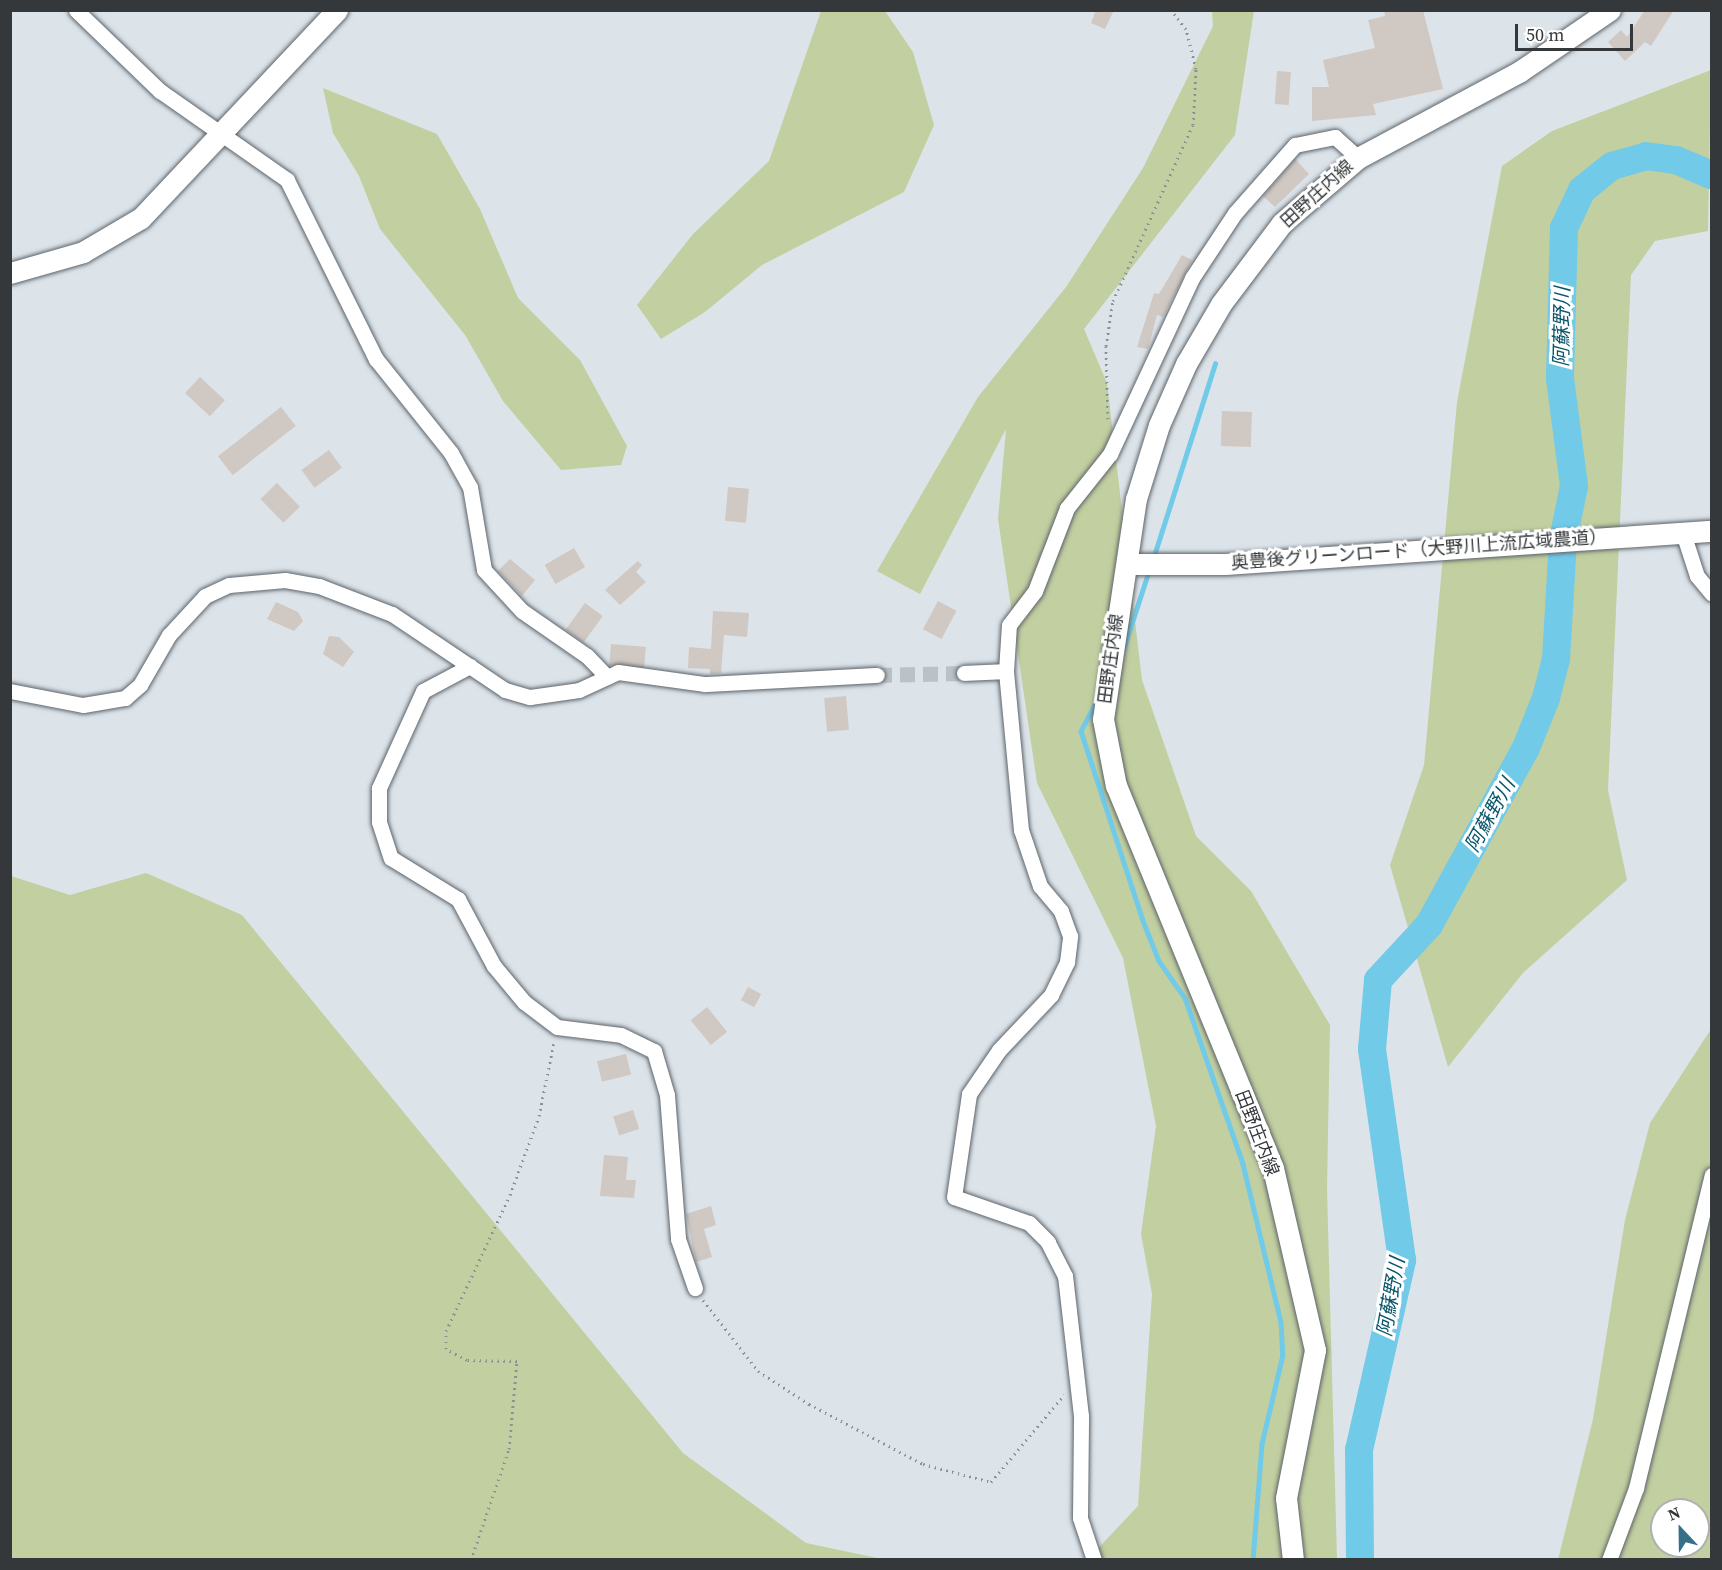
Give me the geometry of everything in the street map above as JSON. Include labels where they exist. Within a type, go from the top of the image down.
[{"type":"main road","points":[[10,273],[83,252],[126,229],[223,133],[337,10]]},
{"type":"main road","name":"田野庄内線","points":[[1293,1560],[1286,1498],[1315,1350],[1273,1168],[1116,786],[1103,719],[1143,478],[1186,364],[1221,304],[1282,223],[1358,158],[1519,72],[1610,10]]},
{"type":"main road","name":"奥豊後グリーンロード（大野川上流広域農道）","points":[[1127,564],[1306,558],[1712,531]]},
{"type":"street","points":[[76,10],[147,81],[272,167],[298,195],[376,358],[451,453],[470,487],[484,570],[522,612],[587,656],[608,677]]},
{"type":"street","points":[[1094,1560],[1080,1518],[1078,1378],[1065,1276],[1048,1242],[1029,1223],[954,1197],[969,1094],[999,1050],[1051,995],[1067,962],[1070,936],[1061,911],[1040,886],[1021,830],[1006,671],[1009,626],[1035,591],[1067,508],[1110,454],[1192,278],[1235,213],[1295,145],[1335,137],[1358,158]]},
{"type":"street","points":[[1683,533],[1697,576],[1712,594]]},
{"type":"street","points":[[10,691],[82,705],[125,698],[140,685],[169,635],[205,596],[229,585],[285,580],[328,589],[392,614],[505,690],[530,698],[556,696],[626,672],[705,684],[877,675]]},
{"type":"street","points":[[470,666],[423,691],[379,788],[379,822],[391,858],[458,899],[494,966],[524,1002],[557,1027],[621,1035],[654,1051],[667,1095],[678,1239],[695,1288]]},
{"type":"street","points":[[964,673],[1006,671]]},
{"type":"street","points":[[1609,1560],[1636,1488],[1712,1175]]},
{"type":"path","points":[[1110,454],[1106,346],[1113,301],[1193,124],[1196,69],[1186,29],[1171,10]]},
{"type":"path","points":[[471,1560],[509,1449],[517,1360],[467,1360],[446,1349],[446,1331],[539,1116],[557,1027]]},
{"type":"path","points":[[695,1288],[758,1371],[923,1464],[991,1482],[1078,1378]]},
{"type":"green space","points":[[821,11],[885,11],[913,52],[934,125],[904,192],[762,265],[705,312],[661,339],[637,305],[693,234],[769,161]]},
{"type":"green space","points":[[1212,11],[1254,11],[1235,135],[1084,329],[1107,383],[1142,680],[1196,836],[1251,891],[1330,1025],[1327,1189],[1337,1559],[1088,1559],[1138,1506],[1152,1294],[1141,1234],[1156,1126],[1123,958],[1037,783],[998,519],[1006,429],[920,594],[877,571],[978,397],[1066,287],[1143,168],[1213,26]]},
{"type":"green space","points":[[1711,70],[1708,231],[1655,241],[1631,275],[1608,790],[1627,880],[1523,973],[1448,1067],[1390,865],[1424,765],[1457,402],[1502,166],[1552,131]]},
{"type":"green space","points":[[323,88],[437,134],[480,209],[518,298],[580,360],[627,446],[621,465],[561,470],[503,401],[465,335],[380,229],[359,176],[333,133]]},
{"type":"green space","points":[[146,873],[242,915],[683,1453],[806,1543],[882,1559],[11,1559],[11,876],[70,895]]},
{"type":"green space","points":[[1711,1029],[1711,1559],[1558,1560],[1593,1419],[1625,1220],[1650,1123]]},
{"type":"building","points":[[1096,10],[1114,10],[1105,29],[1091,23]]},
{"type":"building","points":[[1384,10],[1423,10],[1443,89],[1373,104],[1376,115],[1312,121],[1312,87],[1329,87],[1323,60],[1375,48],[1368,20],[1385,16]]},
{"type":"building","points":[[1645,10],[1674,10],[1651,46],[1645,42],[1625,61],[1608,42],[1621,30],[1627,37]]},
{"type":"building","points":[[1277,71],[1291,72],[1289,105],[1275,104]]},
{"type":"building","points":[[1295,159],[1309,174],[1275,207],[1263,196]]},
{"type":"building","points":[[1182,255],[1192,260],[1163,317],[1157,315],[1148,349],[1137,347],[1154,293],[1159,294]]},
{"type":"building","points":[[200,377],[225,400],[210,416],[185,393]]},
{"type":"building","points":[[281,407],[296,426],[233,475],[218,456]]},
{"type":"building","points":[[1222,411],[1252,412],[1251,447],[1221,446]]},
{"type":"building","points":[[329,450],[342,468],[314,488],[301,470]]},
{"type":"building","points":[[277,483],[300,507],[283,523],[260,499]]},
{"type":"building","points":[[728,487],[749,489],[746,523],[725,521]]},
{"type":"building","points":[[574,548],[585,567],[556,584],[545,565]]},
{"type":"building","points":[[510,559],[535,580],[522,596],[498,571]]},
{"type":"building","points":[[638,561],[642,565],[636,572],[646,582],[620,605],[605,590]]},
{"type":"building","points":[[938,601],[957,611],[942,639],[923,629]]},
{"type":"building","points":[[276,602],[298,612],[303,621],[294,631],[267,619]]},
{"type":"building","points":[[585,603],[603,616],[583,643],[566,630]]},
{"type":"building","points":[[713,611],[749,613],[747,637],[724,635],[721,673],[710,674],[710,669],[688,668],[689,647],[711,649]]},
{"type":"building","points":[[329,636],[339,637],[354,652],[343,667],[323,654]]},
{"type":"building","points":[[611,644],[646,647],[644,668],[609,665]]},
{"type":"building","points":[[846,696],[849,730],[827,732],[824,698]]},
{"type":"building","points":[[748,987],[761,994],[754,1007],[741,1000]]},
{"type":"building","points":[[707,1007],[727,1032],[711,1045],[691,1020]]},
{"type":"building","points":[[626,1054],[631,1074],[602,1082],[597,1061]]},
{"type":"building","points":[[633,1110],[639,1129],[619,1136],[613,1116]]},
{"type":"building","points":[[604,1155],[628,1157],[626,1180],[636,1180],[634,1198],[600,1196]]},
{"type":"building","points":[[711,1206],[716,1225],[704,1229],[712,1257],[696,1262],[686,1214]]},
{"type":"waterway","name":"阿蘇野川","points":[[1360,1560],[1359,1450],[1402,1260],[1372,1049],[1378,980],[1429,925],[1526,748],[1546,698],[1556,659],[1563,540],[1574,486],[1560,378],[1564,228],[1582,190],[1612,166],[1646,156],[1676,160],[1712,175]]},
{"type":"waterway","points":[[1153,559],[1215,364]]},
{"type":"waterway","points":[[1123,650],[1149,570]]},
{"type":"waterway","points":[[1096,703],[1081,731],[1142,918],[1159,961],[1185,998],[1243,1164],[1281,1322],[1283,1355],[1262,1444],[1253,1560]]},
{"type":"tunnel","points":[[877,675],[964,673]]}]
